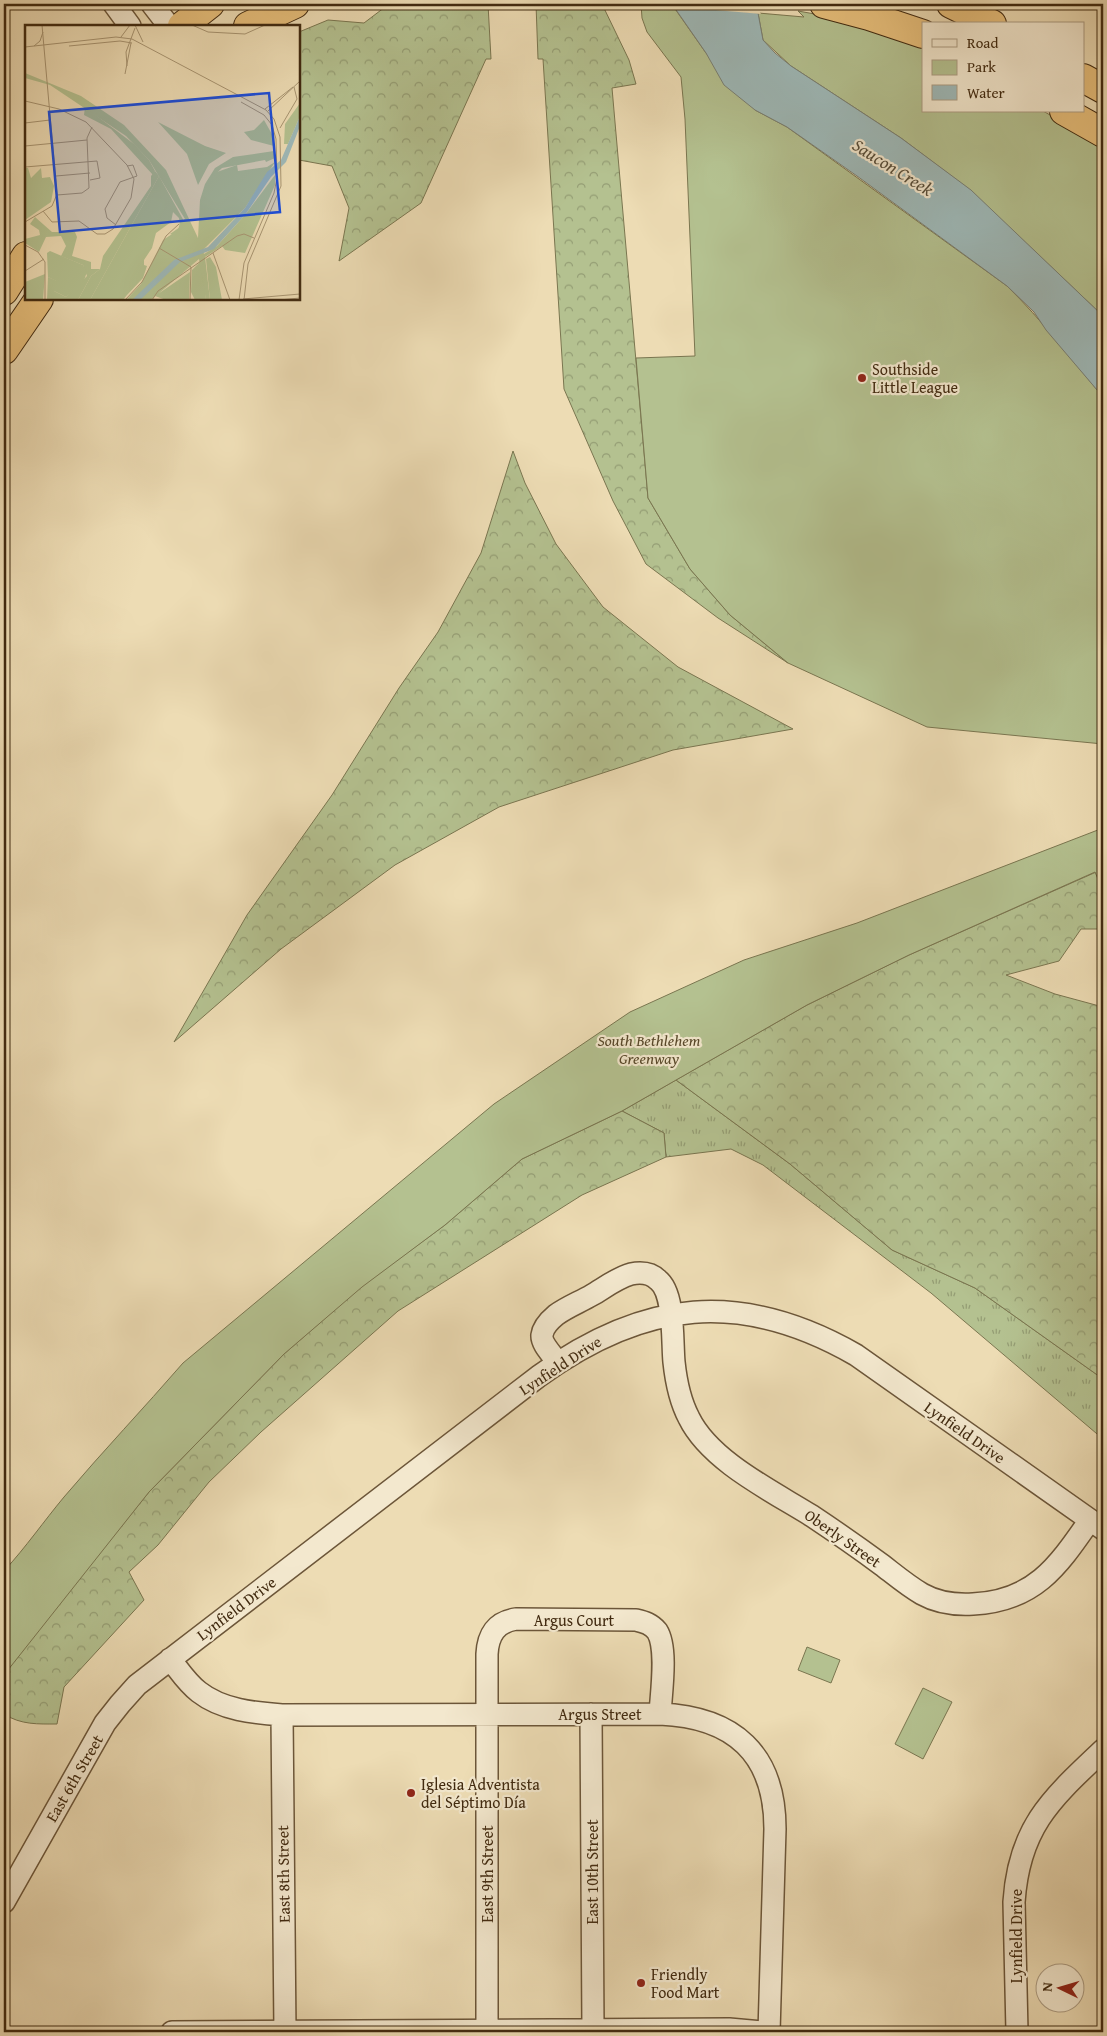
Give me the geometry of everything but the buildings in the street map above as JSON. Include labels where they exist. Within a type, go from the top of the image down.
[{"type":"highway","points":[[183,25],[210,4]]},
{"type":"highway","points":[[250,25],[295,4]]},
{"type":"highway","points":[[824,4],[869,16],[922,34]]},
{"type":"highway","points":[[951,4],[988,22]]},
{"type":"highway","points":[[1084,79],[1103,89]]},
{"type":"highway","points":[[1066,112],[1103,133]]},
{"type":"highway","points":[[4,290],[25,258]]},
{"type":"highway","points":[[4,350],[38,300]]},
{"type":"street","points":[[114,4],[129,25]]},
{"type":"street","points":[[152,4],[168,25]]},
{"type":"street","name":"Oberly Street","points":[[558,1363],[542,1337],[546,1325],[556,1315],[624,1277],[638,1273],[652,1275],[658,1279],[667,1293],[674,1363],[680,1392],[689,1418],[704,1440],[726,1461],[838,1533],[923,1595],[943,1602],[964,1605],[988,1603],[1010,1598],[1031,1588],[1052,1570],[1072,1546],[1097,1524]]},
{"type":"street","name":"Lynfield Drive","points":[[166,1662],[558,1363],[586,1345],[618,1330],[670,1316],[704,1312],[757,1316],[788,1324],[828,1340],[856,1355],[1097,1524]]},
{"type":"street","name":"Argus Court","points":[[486,1715],[489,1638],[502,1622],[516,1619],[636,1620],[648,1623],[656,1631],[661,1643],[660,1714]]},
{"type":"street","name":"Argus Street","points":[[166,1662],[208,1698],[240,1710],[282,1716],[660,1714],[695,1717],[734,1736],[750,1749],[756,1758],[770,1787],[775,1812],[769,2032]]},
{"type":"street","name":"East 6th Street","points":[[4,1902],[105,1724],[127,1696],[166,1662]]},
{"type":"street","name":"East 10th Street","points":[[591,1714],[593,2030]]},
{"type":"street","name":"East 9th Street","points":[[486,1715],[487,2031]]},
{"type":"street","name":"East 8th Street","points":[[282,1716],[285,2032]]},
{"type":"street","name":"Lynfield Drive","points":[[1017,2032],[1014,1902],[1015,1886],[1022,1853],[1036,1823],[1054,1797],[1103,1750]]},
{"type":"street","points":[[172,2032],[729,2029],[762,2032]]},
{"type":"green space","points":[[389,4],[488,4],[491,59],[486,59],[421,203],[339,261],[349,208],[332,166],[300,160],[300,32],[328,20],[364,23]]},
{"type":"green space","points":[[536,4],[602,4],[629,60],[636,84],[612,88],[648,498],[690,569],[730,615],[788,663],[718,618],[646,564],[613,501],[564,389],[543,59],[538,59]]},
{"type":"green space","name":"Southside Little League","points":[[641,4],[673,6],[706,53],[755,110],[787,127],[1007,286],[1045,326],[1103,397],[1103,744],[927,727],[788,663],[730,615],[690,569],[648,498],[636,358],[695,356],[685,119],[681,77],[647,32],[642,18]]},
{"type":"green space","points":[[798,11],[862,26],[922,48],[922,112],[1045,112],[1103,145],[1103,316],[970,190],[901,138],[791,66],[763,40],[758,13],[804,17]]},
{"type":"green space","points":[[513,451],[525,483],[556,544],[603,607],[678,667],[793,729],[673,750],[499,807],[395,865],[281,949],[174,1042],[247,915],[332,795],[399,688],[438,632],[481,553]]},
{"type":"green space","name":"South Bethlehem Greenway","points":[[1103,828],[1103,891],[1095,872],[909,955],[807,1005],[622,1111],[522,1159],[445,1225],[362,1287],[284,1354],[149,1492],[4,1675],[4,1571],[64,1497],[183,1363],[494,1104],[630,1012],[744,960],[857,923]]},
{"type":"green space","points":[[1103,869],[1103,929],[1081,929],[1059,961],[1006,975],[1055,994],[1103,1007],[1103,1379],[975,1288],[892,1250],[790,1164],[676,1080],[807,1005],[909,955]]},
{"type":"green space","points":[[676,1080],[790,1164],[892,1250],[975,1288],[1103,1379],[1103,1439],[931,1293],[763,1165],[731,1149],[666,1157],[664,1133],[622,1111]]},
{"type":"green space","points":[[622,1111],[664,1133],[666,1157],[582,1195],[398,1311],[261,1432],[209,1482],[158,1545],[129,1572],[144,1600],[64,1687],[57,1724],[23,1722],[4,1714],[4,1675],[16,1657],[149,1492],[284,1354],[362,1286],[445,1225],[522,1159]]},
{"type":"green space","points":[[807,1647],[840,1660],[831,1683],[798,1670]]},
{"type":"green space","points":[[923,1688],[952,1702],[923,1759],[895,1744]]},
{"type":"water","name":"Saucon Creek","points":[[672,4],[758,13],[763,40],[775,53],[791,66],[901,138],[971,190],[1103,316],[1103,397],[1046,330],[1034,312],[1007,286],[857,176],[787,127],[755,110],[724,85],[706,53]]},
{"type":"pier","points":[[669,4],[743,4],[747,10],[759,11],[761,14],[670,6]]},
{"type":"place","name":"Southside Little League","points":[[862,378]]},
{"type":"place","name":"Iglesia Adventista del Séptimo Día","points":[[411,1793]]},
{"type":"place","name":"Friendly Food Mart","points":[[641,1983]]}]
